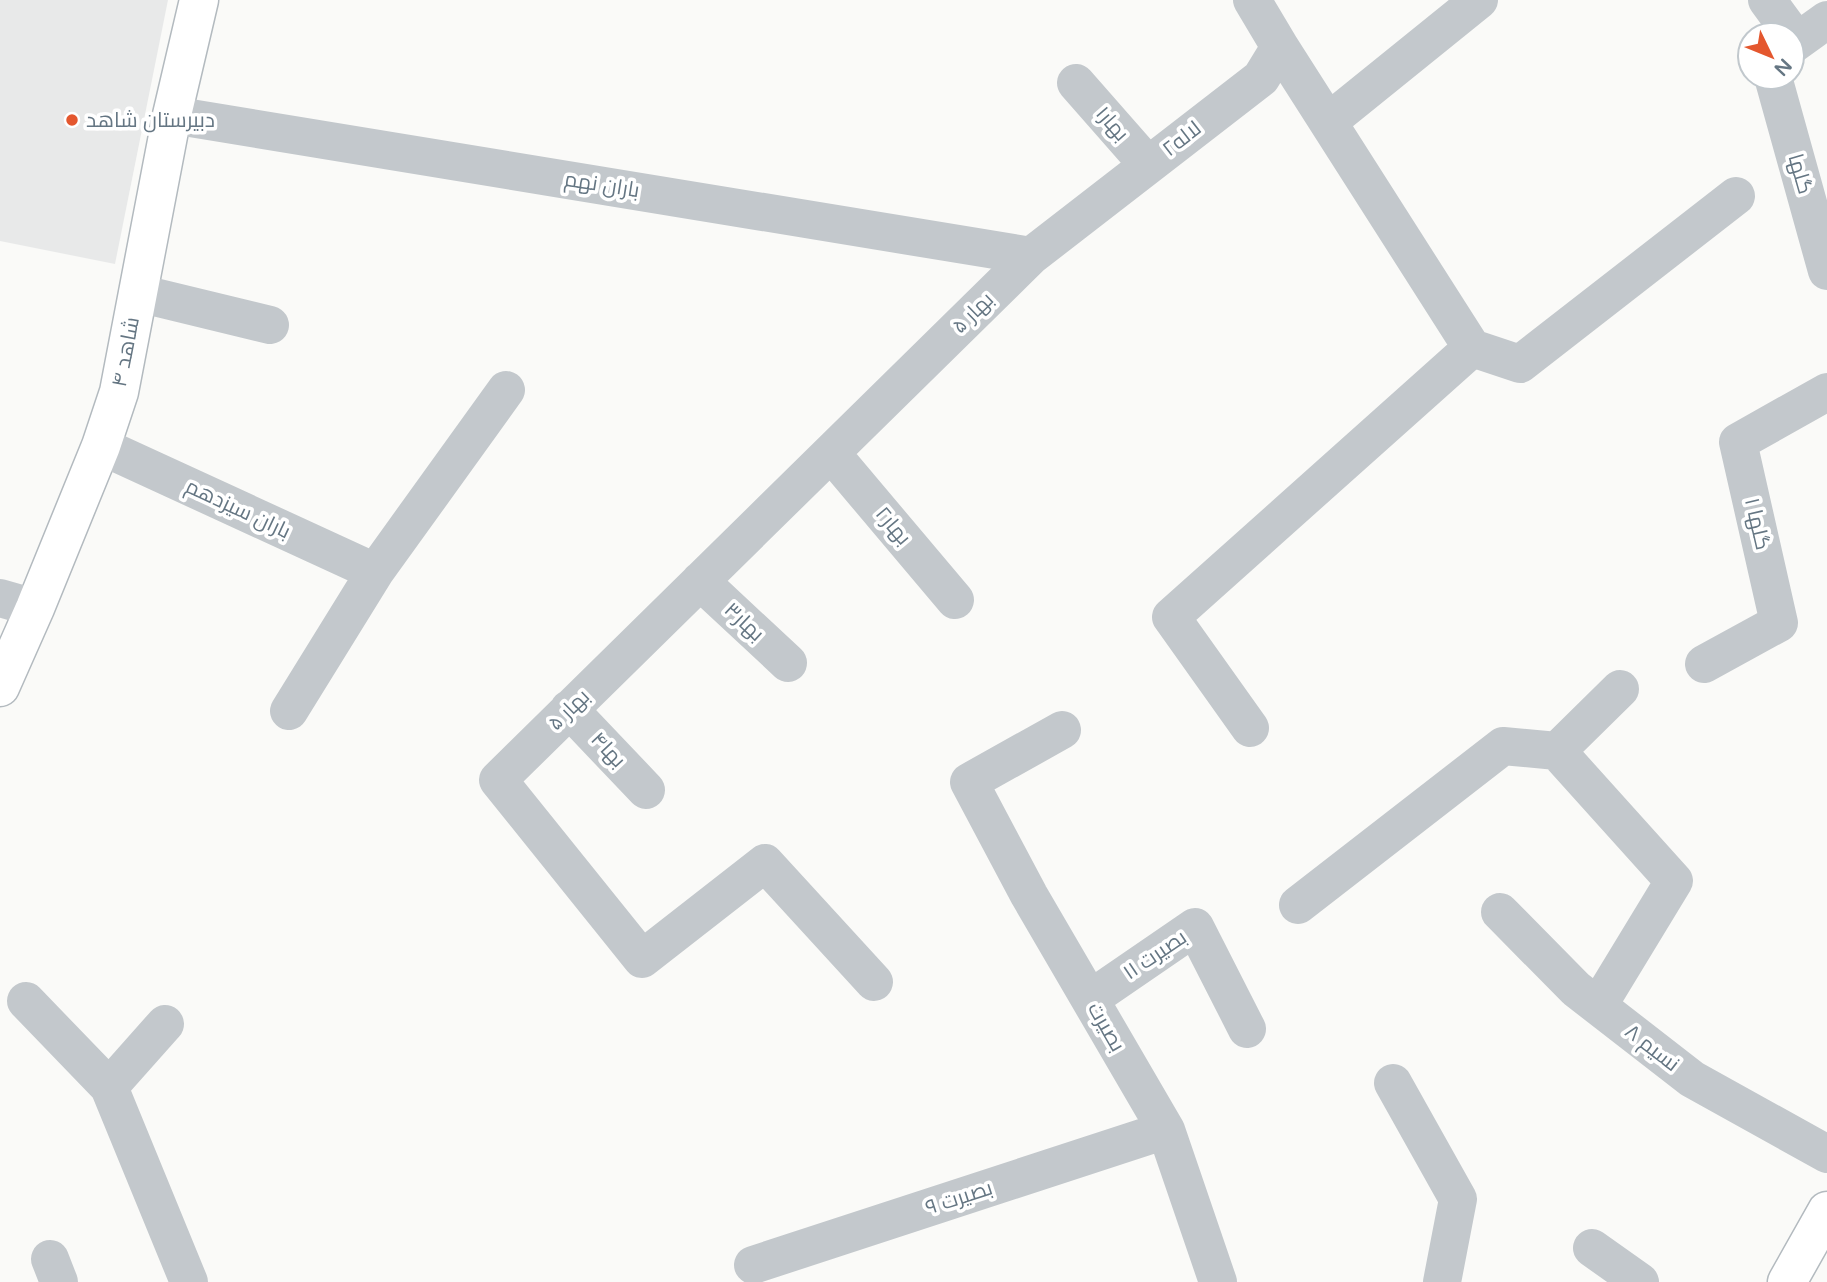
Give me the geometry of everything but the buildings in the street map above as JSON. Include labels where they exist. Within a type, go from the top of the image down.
[{"type":"street","name":"شاهد ۴","points":[[0,687],[17,603],[101,446],[119,392],[172,115],[199,0]]},
{"type":"street","points":[[1252,0],[1472,348],[1520,364],[1736,196]]},
{"type":"street","points":[[1328,122],[1479,0]]},
{"type":"street","points":[[1767,0],[1790,21]]},
{"type":"street","name":"لاله۲","points":[[1031,256],[1261,78],[1280,47]]},
{"type":"street","name":"بهار۱","points":[[1076,83],[1148,165]]},
{"type":"street","name":"گلها","points":[[1777,91],[1827,271]]},
{"type":"street","name":"باران نهم","points":[[172,115],[1031,256]]},
{"type":"street","name":"بهار ۵","points":[[874,982],[765,863],[642,959],[498,780],[1031,256]]},
{"type":"street","points":[[138,293],[270,325]]},
{"type":"street","points":[[1250,728],[1171,617],[1472,348]]},
{"type":"street","points":[[289,711],[375,572],[506,390]]},
{"type":"street","name":"گلها ۱","points":[[1704,664],[1779,624],[1738,442],[1827,392]]},
{"type":"street","name":"باران سیزدهم","points":[[101,446],[375,572]]},
{"type":"street","name":"بهار۲","points":[[831,453],[955,600]]},
{"type":"street","name":"بهار۳","points":[[700,581],[788,663]]},
{"type":"street","points":[[1557,751],[1620,689]]},
{"type":"street","name":"بها۴","points":[[569,709],[646,790]]},
{"type":"street","name":"بصیرت","points":[[1062,730],[969,782],[1029,895],[1166,1130],[1218,1282]]},
{"type":"street","points":[[1298,905],[1503,746],[1557,751],[1674,881],[1598,1006]]},
{"type":"street","name":"نسیم ۸","points":[[1500,912],[1576,989],[1692,1079],[1827,1154]]},
{"type":"street","name":"بصیرت ۱۱","points":[[1090,999],[1195,927],[1247,1029]]},
{"type":"street","points":[[26,1001],[109,1087],[189,1282]]},
{"type":"street","points":[[109,1087],[165,1024]]},
{"type":"street","points":[[1393,1083],[1458,1199],[1443,1282]]},
{"type":"street","name":"بصیرت ۹","points":[[753,1265],[1166,1130]]},
{"type":"street","points":[[1787,1282],[1827,1211]]},
{"type":"street","points":[[1592,1248],[1640,1282]]},
{"type":"shaded area","name":"دبیرستان شاهد","points":[[0,0],[168,0],[115,264],[0,241]]},
{"type":"place","name":"دبیرستان شاهد","points":[[72,120]]}]
